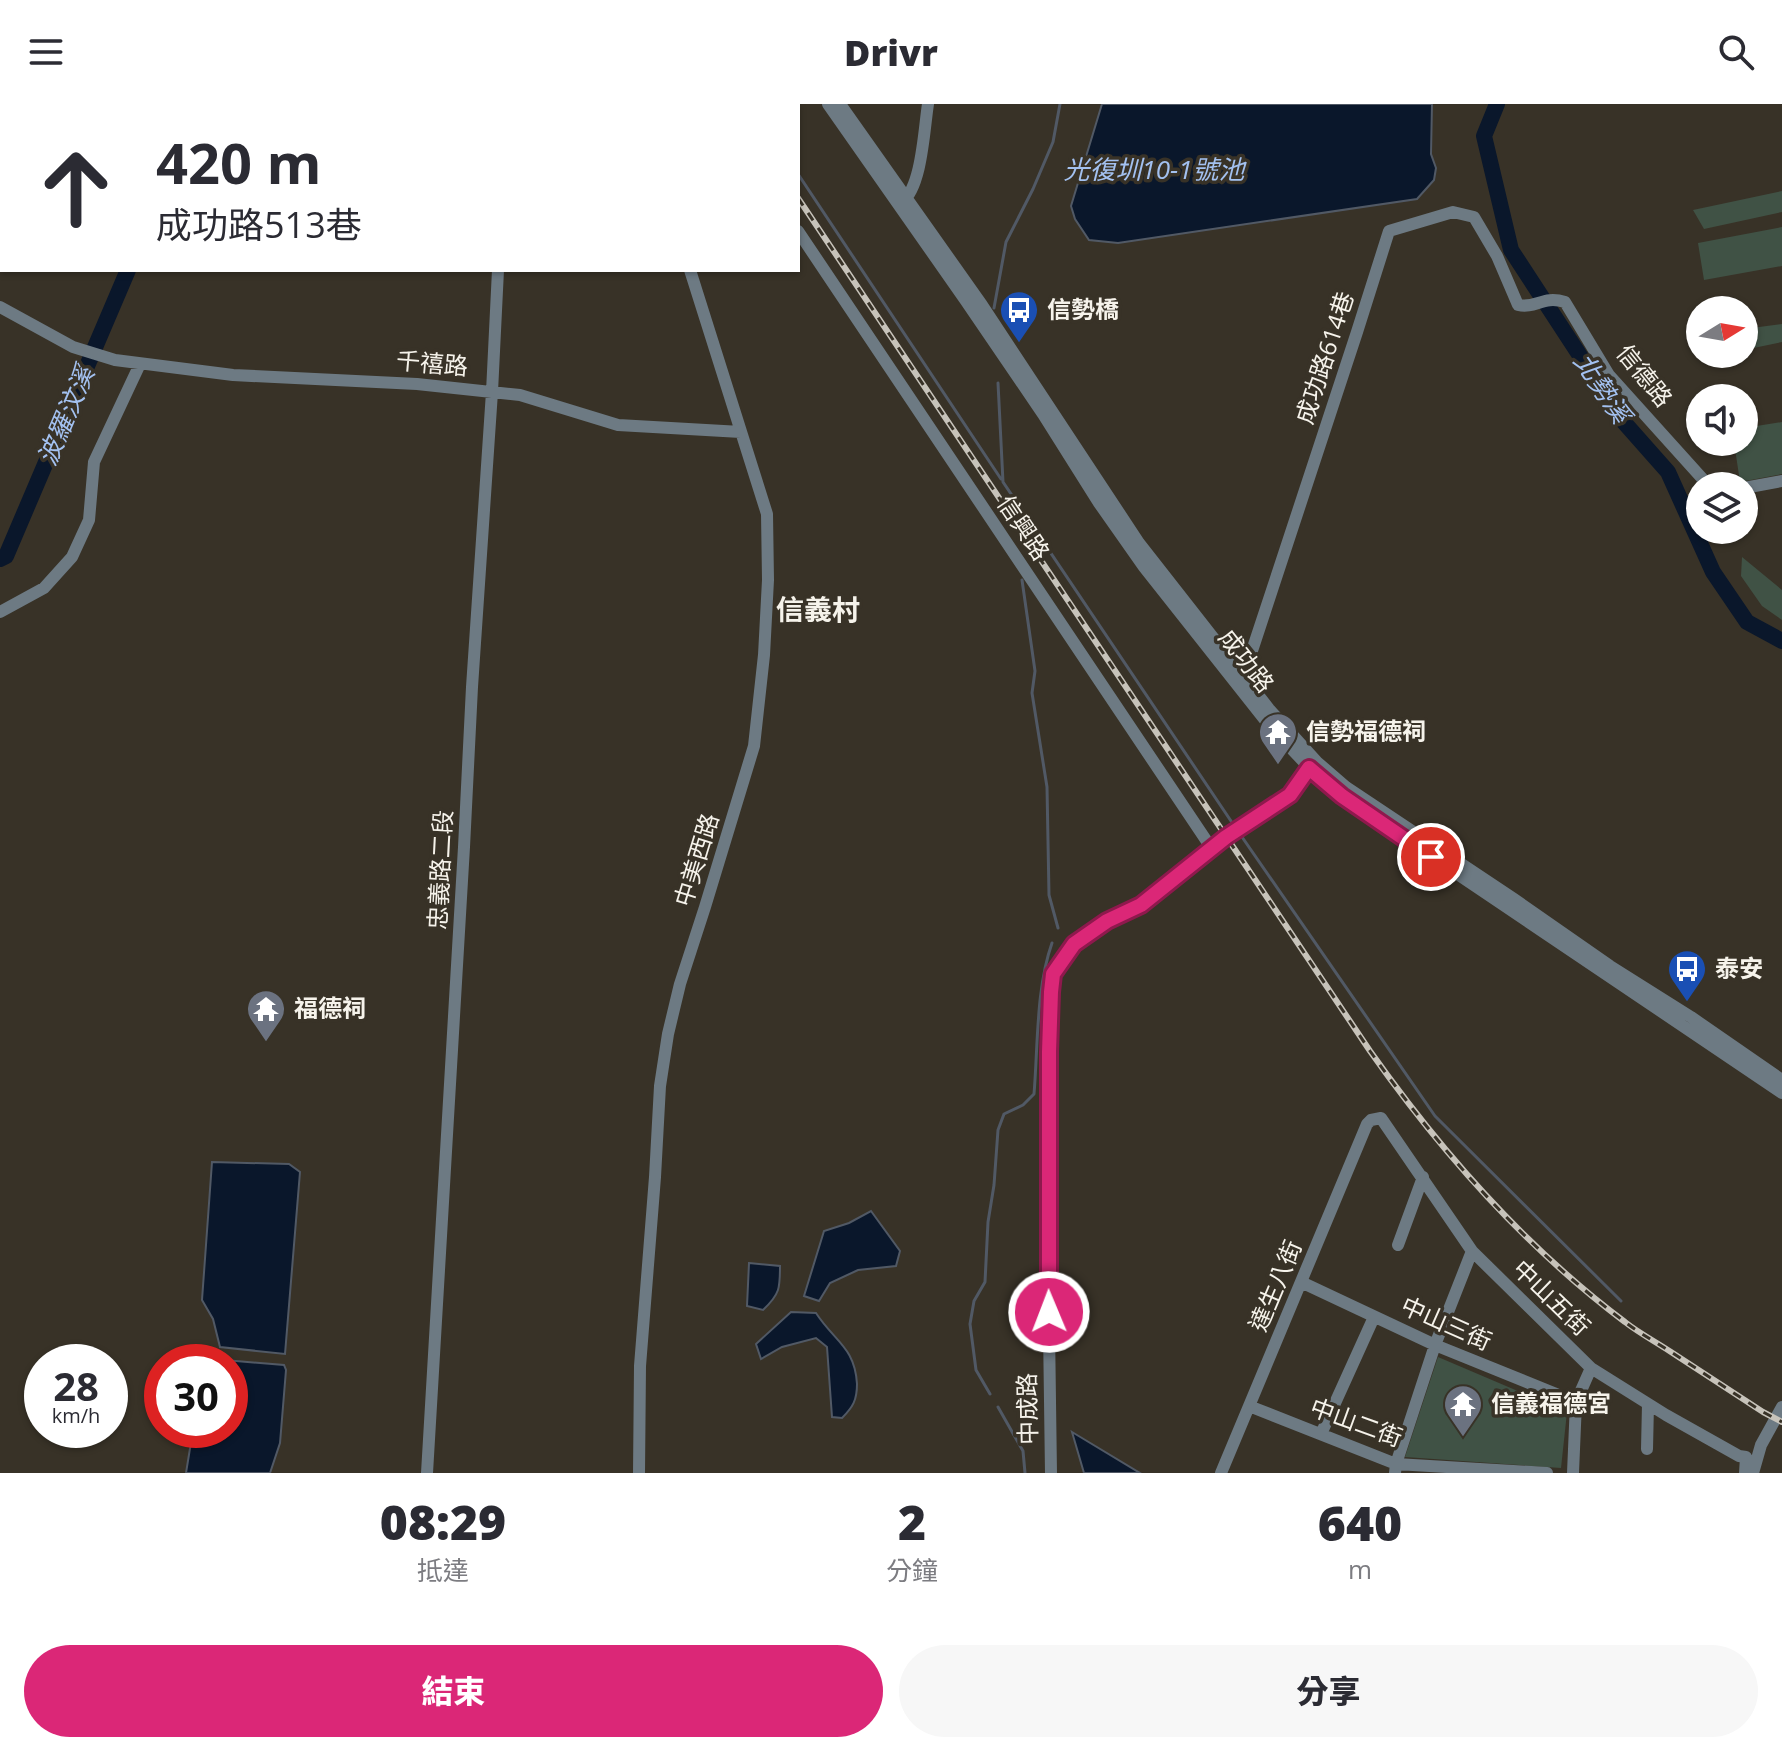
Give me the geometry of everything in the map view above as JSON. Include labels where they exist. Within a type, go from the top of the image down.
[{"type":"street","name":"成功路","points":[[828,104],[982,305],[1139,543],[1238,677],[1342,796],[1782,1093]]},
{"type":"street","name":"成功路","points":[[840,104],[903,202]]},
{"type":"street","points":[[903,202],[916,179],[928,104]]},
{"type":"street","name":"成功路614巷","points":[[1238,677],[1246,669],[1389,231],[1453,212],[1474,217],[1497,256],[1518,305],[1526,307]]},
{"type":"street","name":"信興路","points":[[800,234],[1212,849]]},
{"type":"street","name":"忠義路二段","points":[[427,1473],[498,272]]},
{"type":"street","name":"中美西路","points":[[639,1473],[640,1366],[660,1086],[680,984],[748,768],[758,724],[768,580],[767,514],[691,272]]},
{"type":"street","name":"信德路","points":[[1526,307],[1547,299],[1565,302],[1609,375],[1696,472]]},
{"type":"street","name":"千禧路","points":[[0,307],[73,347],[115,360],[233,375],[417,384],[520,395],[618,425],[741,432]]},
{"type":"street","points":[[0,612],[44,588],[72,557],[89,520],[94,462],[140,364]]},
{"type":"street","points":[[1758,485],[1782,481]]},
{"type":"street","name":"成功路","points":[[1313,765],[1782,1080]]},
{"type":"street","name":"中成路","points":[[1051,1473],[1048,1256],[1049,1052],[1053,974],[1074,944],[1092,930],[1141,905],[1226,837],[1290,795],[1313,765]]},
{"type":"street","name":"中山五街","points":[[1375,1118],[1386,1122],[1472,1251],[1591,1368],[1648,1404],[1739,1456],[1746,1457],[1745,1473]]},
{"type":"street","name":"達生八街","points":[[1221,1473],[1367,1124],[1375,1118]]},
{"type":"street","points":[[1398,1245],[1423,1177]]},
{"type":"street","points":[[1395,1468],[1435,1345],[1472,1251]]},
{"type":"street","name":"中山三街","points":[[1301,1282],[1435,1345],[1576,1402]]},
{"type":"street","points":[[1321,1434],[1374,1317]]},
{"type":"street","points":[[1573,1473],[1576,1402],[1591,1368]]},
{"type":"street","points":[[1647,1449],[1648,1404]]},
{"type":"street","name":"中山二街","points":[[1249,1406],[1395,1468],[1547,1473]]},
{"type":"street","points":[[1753,1473],[1761,1445],[1782,1407]]},
{"type":"street","points":[[1761,1473],[1768,1446],[1782,1424]]},
{"type":"green space","points":[[1782,191],[1782,212],[1704,229],[1693,210]]},
{"type":"green space","points":[[1782,227],[1782,266],[1704,280],[1698,243]]},
{"type":"green space","points":[[1782,324],[1782,342],[1758,347],[1758,327]]},
{"type":"green space","points":[[1782,422],[1782,474],[1758,479],[1758,472],[1738,472],[1736,456],[1758,456],[1758,426]]},
{"type":"green space","points":[[1742,557],[1782,590],[1782,620],[1762,606],[1741,576]]},
{"type":"green space","points":[[1438,1357],[1567,1412],[1561,1468],[1405,1457]]},
{"type":"water","name":"光復圳10-1號池","points":[[1102,104],[1432,104],[1434,180],[1417,199],[1118,243],[1089,240],[1075,219],[1071,206]]},
{"type":"water","points":[[212,1162],[289,1164],[300,1172],[285,1354],[248,1350],[248,1344],[219,1344],[213,1319],[202,1300]]},
{"type":"water","points":[[871,1211],[900,1251],[896,1266],[858,1270],[830,1283],[819,1301],[804,1296],[824,1231],[849,1223]]},
{"type":"water","points":[[749,1263],[780,1266],[778,1290],[763,1310],[747,1306]]},
{"type":"water","points":[[791,1312],[816,1313],[852,1361],[856,1395],[852,1407],[842,1418],[832,1417],[827,1347],[816,1338],[782,1347],[761,1359],[756,1344]]},
{"type":"water","points":[[248,1362],[284,1365],[280,1443],[270,1473],[186,1473],[190,1448],[248,1448]]},
{"type":"water","points":[[1072,1432],[1140,1473],[1084,1473]]},
{"type":"waterway","points":[[994,308],[1006,242],[1053,142],[1060,104]]},
{"type":"waterway","name":"北勢溪","points":[[1497,104],[1484,136],[1511,250],[1622,420],[1668,472],[1713,572],[1747,622],[1782,641]]},
{"type":"waterway","points":[[800,177],[1001,479]]},
{"type":"waterway","name":"波羅汶溪","points":[[0,559],[6,556],[127,272]]},
{"type":"waterway","points":[[998,383],[1003,482],[1233,824]]},
{"type":"waterway","points":[[1022,580],[1035,671],[1032,693],[1047,787],[1049,895],[1058,928]]},
{"type":"waterway","points":[[1242,837],[1435,1116],[1621,1301]]},
{"type":"waterway","points":[[990,1394],[976,1370],[970,1324],[974,1301],[985,1282],[998,1130],[1004,1114],[1023,1105],[1034,1094],[1040,998],[1052,943]]},
{"type":"waterway","points":[[998,1407],[1023,1451],[1025,1473]]},
{"type":"railway","points":[[800,201],[1370,1051],[1426,1126],[1519,1230],[1588,1293],[1636,1330],[1782,1422]]},
{"type":"place","name":"信勢橋","points":[[1019,344]]},
{"type":"place","name":"信勢福德祠","points":[[1278,766]]},
{"type":"place","name":"泰安","points":[[1687,1003]]},
{"type":"place","name":"福德祠","points":[[266,1043]]},
{"type":"place","name":"信義福德宮","points":[[1463,1438]]},
{"type":"district","name":"信義村","points":[[818,610]]},
{"type":"route","points":[[1049,1312],[1051,992],[1053,974],[1074,944],[1107,921],[1141,905],[1226,837],[1290,795],[1309,768],[1342,796],[1431,857]]}]
